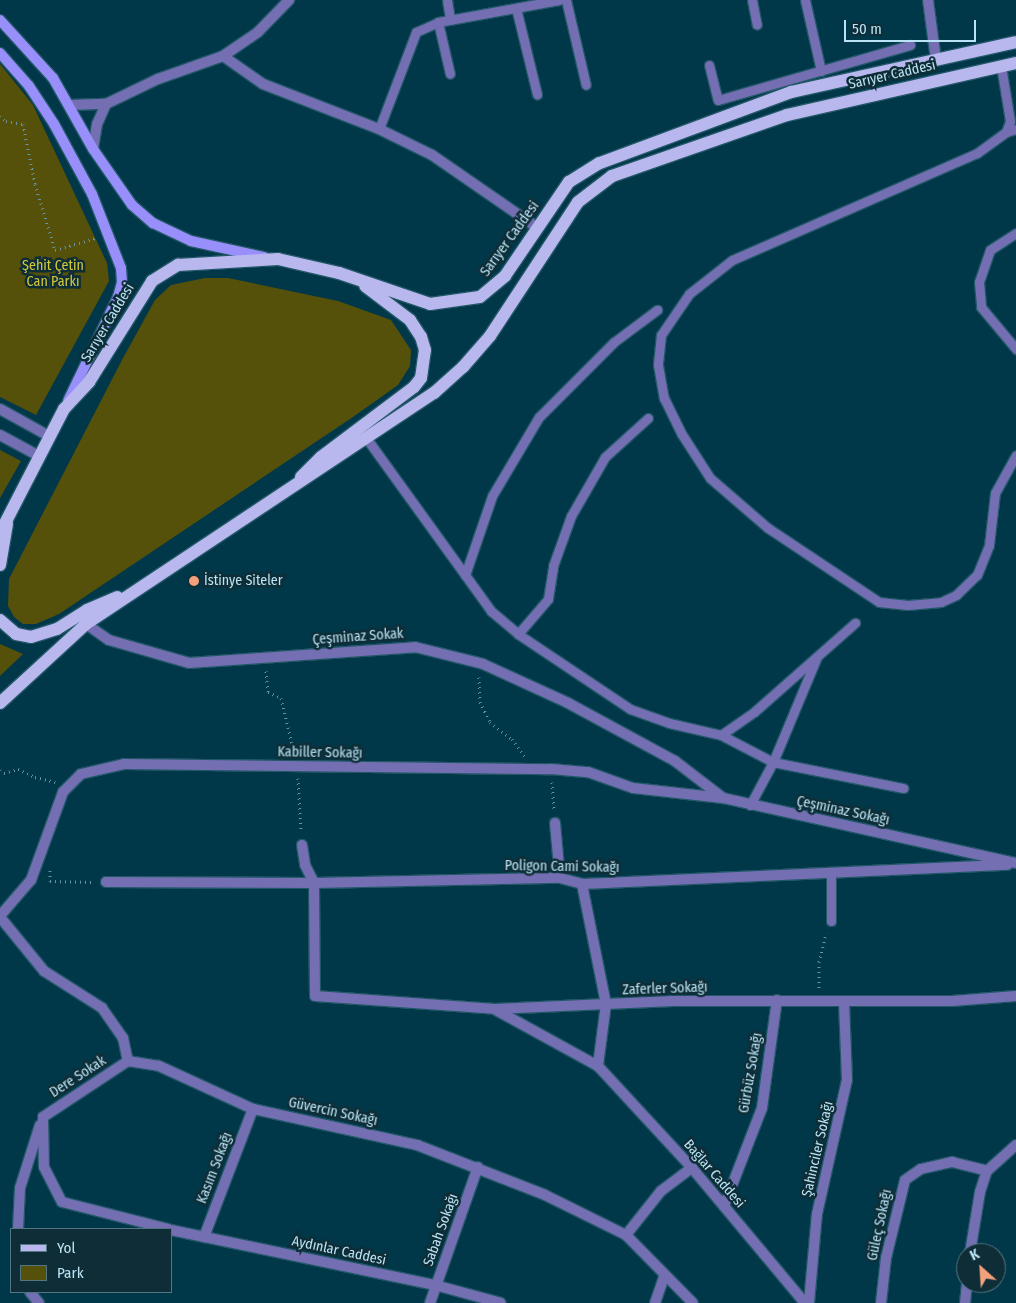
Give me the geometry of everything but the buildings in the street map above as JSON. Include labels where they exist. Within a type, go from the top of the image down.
[{"type":"main road","points":[[0,20],[53,78],[93,149],[115,184],[132,205],[154,223],[191,241],[278,259]]},
{"type":"main road","name":"Sarıyer Caddesi","points":[[0,533],[64,409],[89,382],[152,281],[178,265],[278,259],[339,273],[430,304],[480,296],[505,276],[569,182],[619,154],[791,92],[1016,42]]},
{"type":"main road","points":[[0,53],[29,86],[54,124],[92,194],[110,234],[121,268],[122,282],[64,409]]},
{"type":"main road","name":"Sarıyer Caddesi","points":[[0,703],[13,688],[86,624],[367,440],[434,393],[463,368],[490,336],[578,202],[612,176],[787,115],[1016,63]]},
{"type":"main road","points":[[292,489],[321,456],[414,387],[424,364],[425,350],[421,337],[410,320],[390,303],[339,273]]},
{"type":"main road","points":[[0,566],[8,517]]},
{"type":"main road","points":[[0,620],[16,634],[31,637],[47,634],[87,610],[133,593]]},
{"type":"main road","points":[[0,696],[13,688]]},
{"type":"street","points":[[69,105],[106,104],[158,79],[222,56],[258,32],[288,0]]},
{"type":"street","points":[[928,0],[936,60]]},
{"type":"street","points":[[222,56],[262,84],[379,129],[432,155],[538,228]]},
{"type":"street","points":[[93,149],[96,124],[106,104]]},
{"type":"street","points":[[0,410],[49,436]]},
{"type":"street","points":[[0,435],[39,456]]},
{"type":"street","name":"Çeşminaz Sokak","points":[[86,624],[110,640],[189,663],[415,647],[483,664],[568,703],[675,762]]},
{"type":"street","name":"Çeşminaz Sokağı","points":[[675,762],[723,798],[1016,864]]},
{"type":"street","name":"Kabiller Sokağı","points":[[0,917],[31,880],[63,792],[81,774],[124,764],[537,768],[588,772],[633,788],[723,798]]},
{"type":"street","points":[[556,823],[560,878]]},
{"type":"street","points":[[302,845],[305,865],[314,883]]},
{"type":"street","name":"Poligon Cami Sokağı","points":[[106,882],[314,883],[560,878],[582,884],[1016,864]]},
{"type":"street","name":"Zaferler Sokağı","points":[[314,883],[316,996],[495,1009],[777,1000],[952,1001],[1016,996]]},
{"type":"street","points":[[582,884],[606,1004],[598,1066]]},
{"type":"street","points":[[0,917],[44,971],[102,1008],[123,1038],[128,1061]]},
{"type":"street","name":"Gürbüz Sokağı","points":[[724,1206],[762,1108],[777,1000]]},
{"type":"street","name":"Şahinciler Sokağı","points":[[809,1303],[817,1214],[847,1080],[844,1001]]},
{"type":"street","name":"Bağlar Caddesi","points":[[495,1009],[598,1066],[692,1168],[805,1303]]},
{"type":"street","name":"Güvercin Sokağı","points":[[128,1061],[159,1066],[253,1109],[417,1144],[478,1167],[626,1235],[664,1277],[693,1303]]},
{"type":"street","name":"Dere Sokak","points":[[43,1117],[128,1061]]},
{"type":"street","name":"Kasım Sokağı","points":[[204,1237],[253,1109]]},
{"type":"street","points":[[18,1228],[20,1188],[43,1117]]},
{"type":"street","name":"Aydınlar Caddesi","points":[[43,1117],[44,1167],[62,1202],[162,1228]]},
{"type":"street","points":[[972,1243],[980,1192],[987,1171],[1016,1145]]},
{"type":"street","name":"Güleç Sokağı","points":[[881,1303],[886,1258],[905,1180],[921,1169],[952,1162],[987,1171]]},
{"type":"street","name":"Sabah Sokağı","points":[[430,1303],[478,1167]]},
{"type":"street","points":[[626,1235],[661,1191],[692,1168]]},
{"type":"street","name":"Aydınlar Caddesi","points":[[172,1230],[435,1285],[501,1303]]},
{"type":"street","points":[[655,1303],[664,1277]]},
{"type":"street","points":[[31,1293],[39,1303]]},
{"type":"lane","points":[[447,0],[450,20]]},
{"type":"lane","points":[[379,129],[416,32],[438,22],[516,8],[534,2],[559,0]]},
{"type":"lane","points":[[566,0],[586,85]]},
{"type":"lane","points":[[752,0],[757,25]]},
{"type":"lane","points":[[805,0],[821,71]]},
{"type":"lane","points":[[516,8],[537,94]]},
{"type":"lane","points":[[438,22],[450,74]]},
{"type":"lane","points":[[709,65],[718,100],[910,45]]},
{"type":"lane","points":[[1002,66],[1010,121],[1006,132]]},
{"type":"lane","points":[[1016,129],[1006,132],[976,153],[732,260],[689,294],[661,335],[658,365],[664,398],[681,433],[710,478],[768,528],[879,602],[908,605],[941,602],[956,595],[977,575],[989,545],[995,493],[1016,454]]},
{"type":"lane","points":[[1016,234],[990,250],[979,282],[981,307],[1016,349]]},
{"type":"lane","points":[[465,575],[492,496],[539,417],[614,342],[657,310]]},
{"type":"lane","points":[[518,634],[548,599],[553,566],[571,516],[605,458],[648,418]]},
{"type":"lane","points":[[367,440],[491,611],[518,634],[630,709],[669,724],[721,734],[772,762],[903,788]]},
{"type":"lane","points":[[721,734],[754,712],[855,623]]},
{"type":"lane","points":[[750,805],[772,762],[817,656]]},
{"type":"lane","points":[[831,873],[831,921]]},
{"type":"path","points":[[0,116],[23,124],[35,184],[55,250],[110,234]]},
{"type":"path","points":[[280,656],[276,665],[265,667],[268,692],[281,698],[298,767],[302,845]]},
{"type":"path","points":[[483,664],[477,684],[480,702],[490,722],[512,739],[516,749],[537,768]]},
{"type":"path","points":[[0,770],[4,773],[18,769],[35,777],[57,782],[63,792]]},
{"type":"path","points":[[551,769],[556,823]]},
{"type":"path","points":[[37,864],[50,868],[50,881],[106,882]]},
{"type":"path","points":[[831,921],[822,947],[819,989],[836,993],[844,1001]]},
{"type":"green space","name":"Şehit Çetin Can Parkı","points":[[0,64],[33,105],[107,263],[109,281],[36,415],[0,397]]},
{"type":"green space","points":[[205,278],[228,278],[338,301],[391,320],[411,350],[410,366],[398,385],[353,417],[59,614],[36,624],[23,624],[14,617],[8,606],[9,579],[123,358],[155,300],[171,285]]},
{"type":"green space","points":[[0,450],[21,461],[0,498]]},
{"type":"green space","points":[[0,644],[23,654],[0,676]]},
{"type":"place","name":"İstinye Siteler","points":[[194,581]]}]
